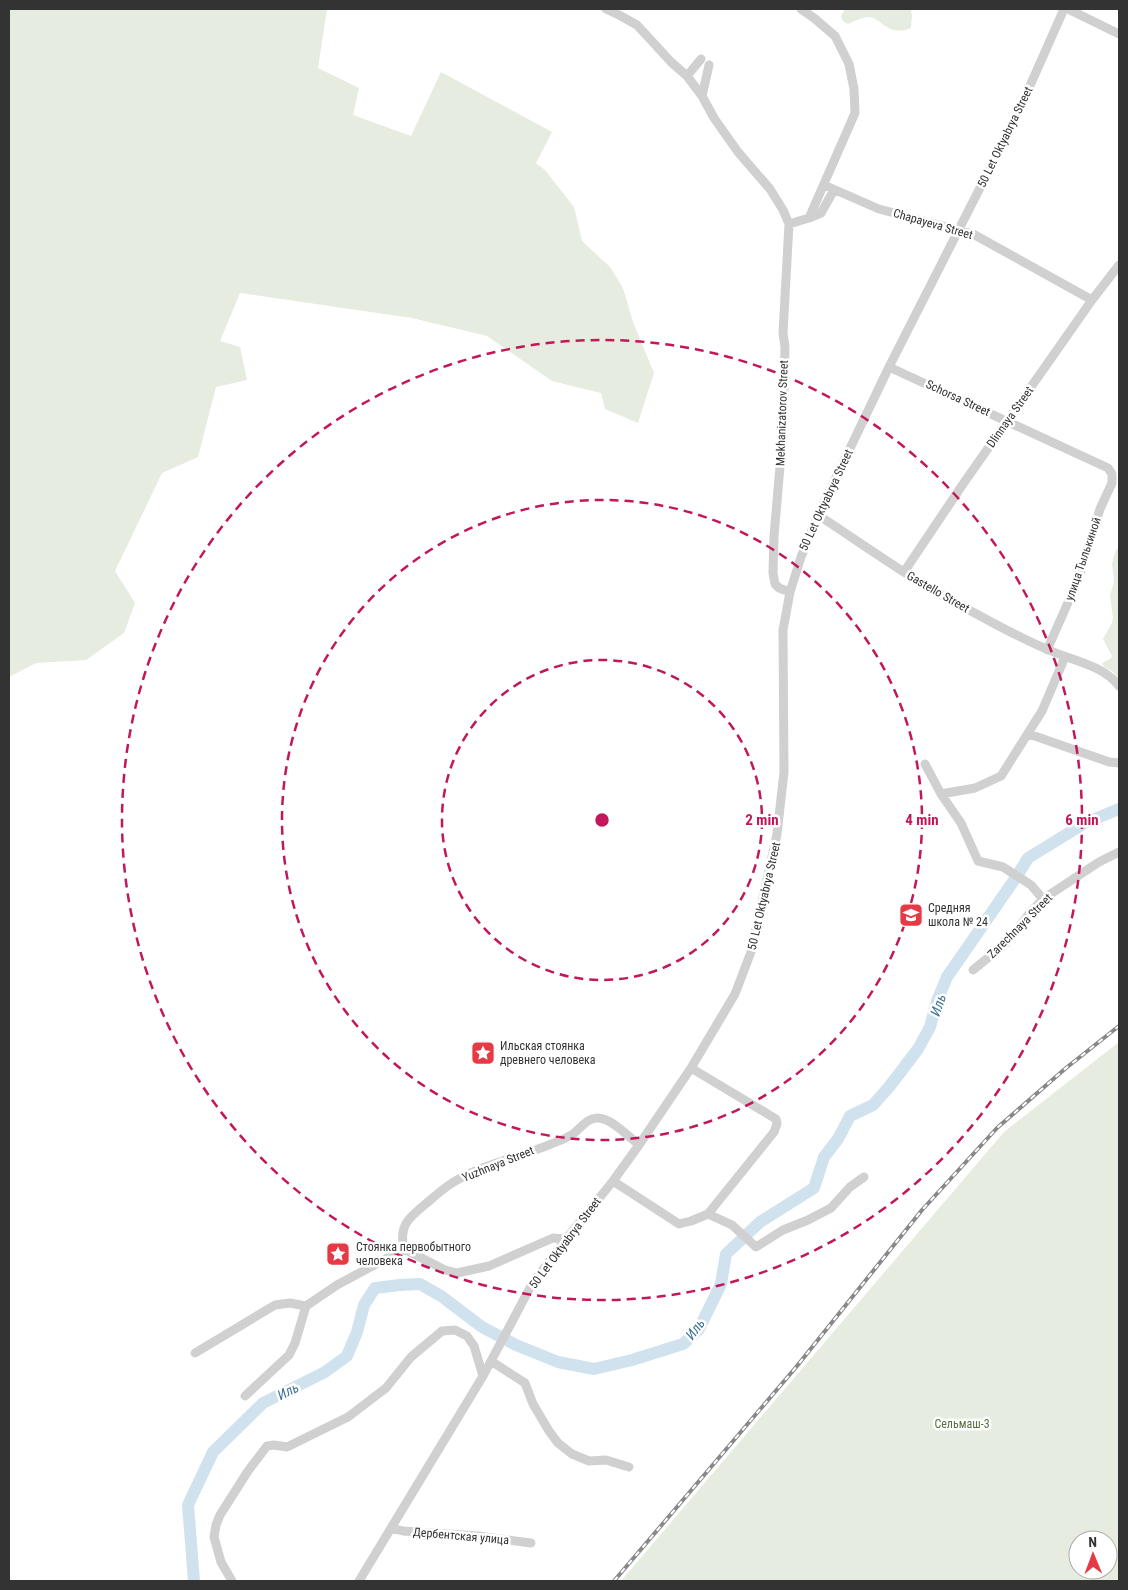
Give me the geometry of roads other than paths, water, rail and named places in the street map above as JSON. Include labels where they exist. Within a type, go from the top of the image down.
[{"type":"street","points":[[606,9],[619,14],[636,25],[687,76],[738,152],[770,189],[790,224],[821,213],[834,190]]},
{"type":"street","points":[[801,9],[835,36],[849,64],[854,89],[854,112],[809,218]]},
{"type":"street","name":"50 Let Oktyabrya Street","points":[[359,1581],[483,1376],[532,1284],[639,1145],[691,1068],[735,994],[751,952],[777,834],[784,772],[783,630],[790,592],[801,557],[818,515],[889,367],[1017,116],[1064,9]]},
{"type":"street","points":[[1068,9],[1119,34]]},
{"type":"street","points":[[687,76],[701,59]]},
{"type":"street","points":[[702,96],[709,65]]},
{"type":"street","name":"Chapayeva Street","points":[[824,185],[879,209],[973,234],[1092,300]]},
{"type":"street","name":"Mekhanizatorov Street","points":[[790,224],[783,333],[785,347],[783,432],[774,536],[773,573],[775,584],[779,588],[790,592]]},
{"type":"street","name":"Dlinnaya Street","points":[[904,572],[1092,300],[1119,266]]},
{"type":"street","name":"Schorsa Street","points":[[889,367],[1108,468]]},
{"type":"street","name":"улица Тылькиной","points":[[1047,650],[1078,580],[1100,509],[1112,483],[1112,474],[1108,468]]},
{"type":"street","name":"Gastello Street","points":[[818,515],[904,572],[965,608],[1047,650],[1100,670],[1115,680],[1119,686]]},
{"type":"street","points":[[941,794],[975,788],[1001,776],[1042,711],[1065,657]]},
{"type":"street","points":[[1029,734],[1109,762],[1119,762]]},
{"type":"street","points":[[925,764],[941,794],[961,823],[978,861],[1003,867],[1031,885],[1043,899]]},
{"type":"street","name":"Zarechnaya Street","points":[[973,970],[1006,943],[1043,899],[1099,862],[1119,852]]},
{"type":"street","points":[[613,1181],[680,1224],[691,1221],[708,1214],[774,1132],[778,1124],[776,1119],[691,1068]]},
{"type":"street","name":"Yuzhnaya Street","points":[[404,1249],[403,1230],[406,1222],[414,1213],[452,1183],[483,1168],[555,1143],[574,1133],[590,1120],[604,1118],[639,1145]]},
{"type":"street","points":[[708,1214],[732,1225],[756,1247],[783,1230],[831,1208],[850,1187],[864,1176]]},
{"type":"street","points":[[244,1396],[289,1355],[295,1343],[306,1306],[337,1285],[404,1249],[445,1270],[457,1273],[488,1266],[553,1238],[566,1239]]},
{"type":"street","points":[[195,1353],[275,1305],[290,1303],[306,1306]]},
{"type":"street","points":[[232,1581],[221,1562],[214,1537],[216,1525],[220,1515],[248,1471],[267,1446],[287,1447],[348,1417],[386,1388],[411,1357],[442,1331],[455,1330],[467,1336],[474,1346],[483,1376]]},
{"type":"street","points":[[493,1357],[525,1383],[533,1404],[558,1443],[572,1454],[589,1460],[606,1460],[629,1467]]},
{"type":"street","name":"Дербентская улица","points":[[391,1528],[403,1531],[478,1536],[531,1543]]},
{"type":"waterway","name":"Иль","points":[[194,1581],[188,1505],[213,1452],[263,1403],[325,1372],[347,1356],[357,1332],[364,1305],[375,1288],[420,1284],[441,1296],[482,1327],[516,1345],[558,1362],[594,1369],[632,1360],[683,1344],[699,1329],[721,1284],[726,1254],[760,1222],[814,1188],[824,1157],[838,1139],[850,1116],[873,1105],[918,1049],[930,1027],[937,1001],[947,977],[1028,858],[1085,823],[1119,809]]},
{"type":"railway","points":[[614,1581],[797,1366],[922,1210],[997,1128],[1066,1068],[1119,1026]]},
{"type":"place","name":"Средняя школа № 24","points":[[911,915]]},
{"type":"place","name":"Ильская стоянка древнего человека","points":[[483,1053]]},
{"type":"place","name":"Стоянка первобытного человека","points":[[338,1254]]},
{"type":"park label","name":"Сельмаш-3","points":[[962,1424]]}]
